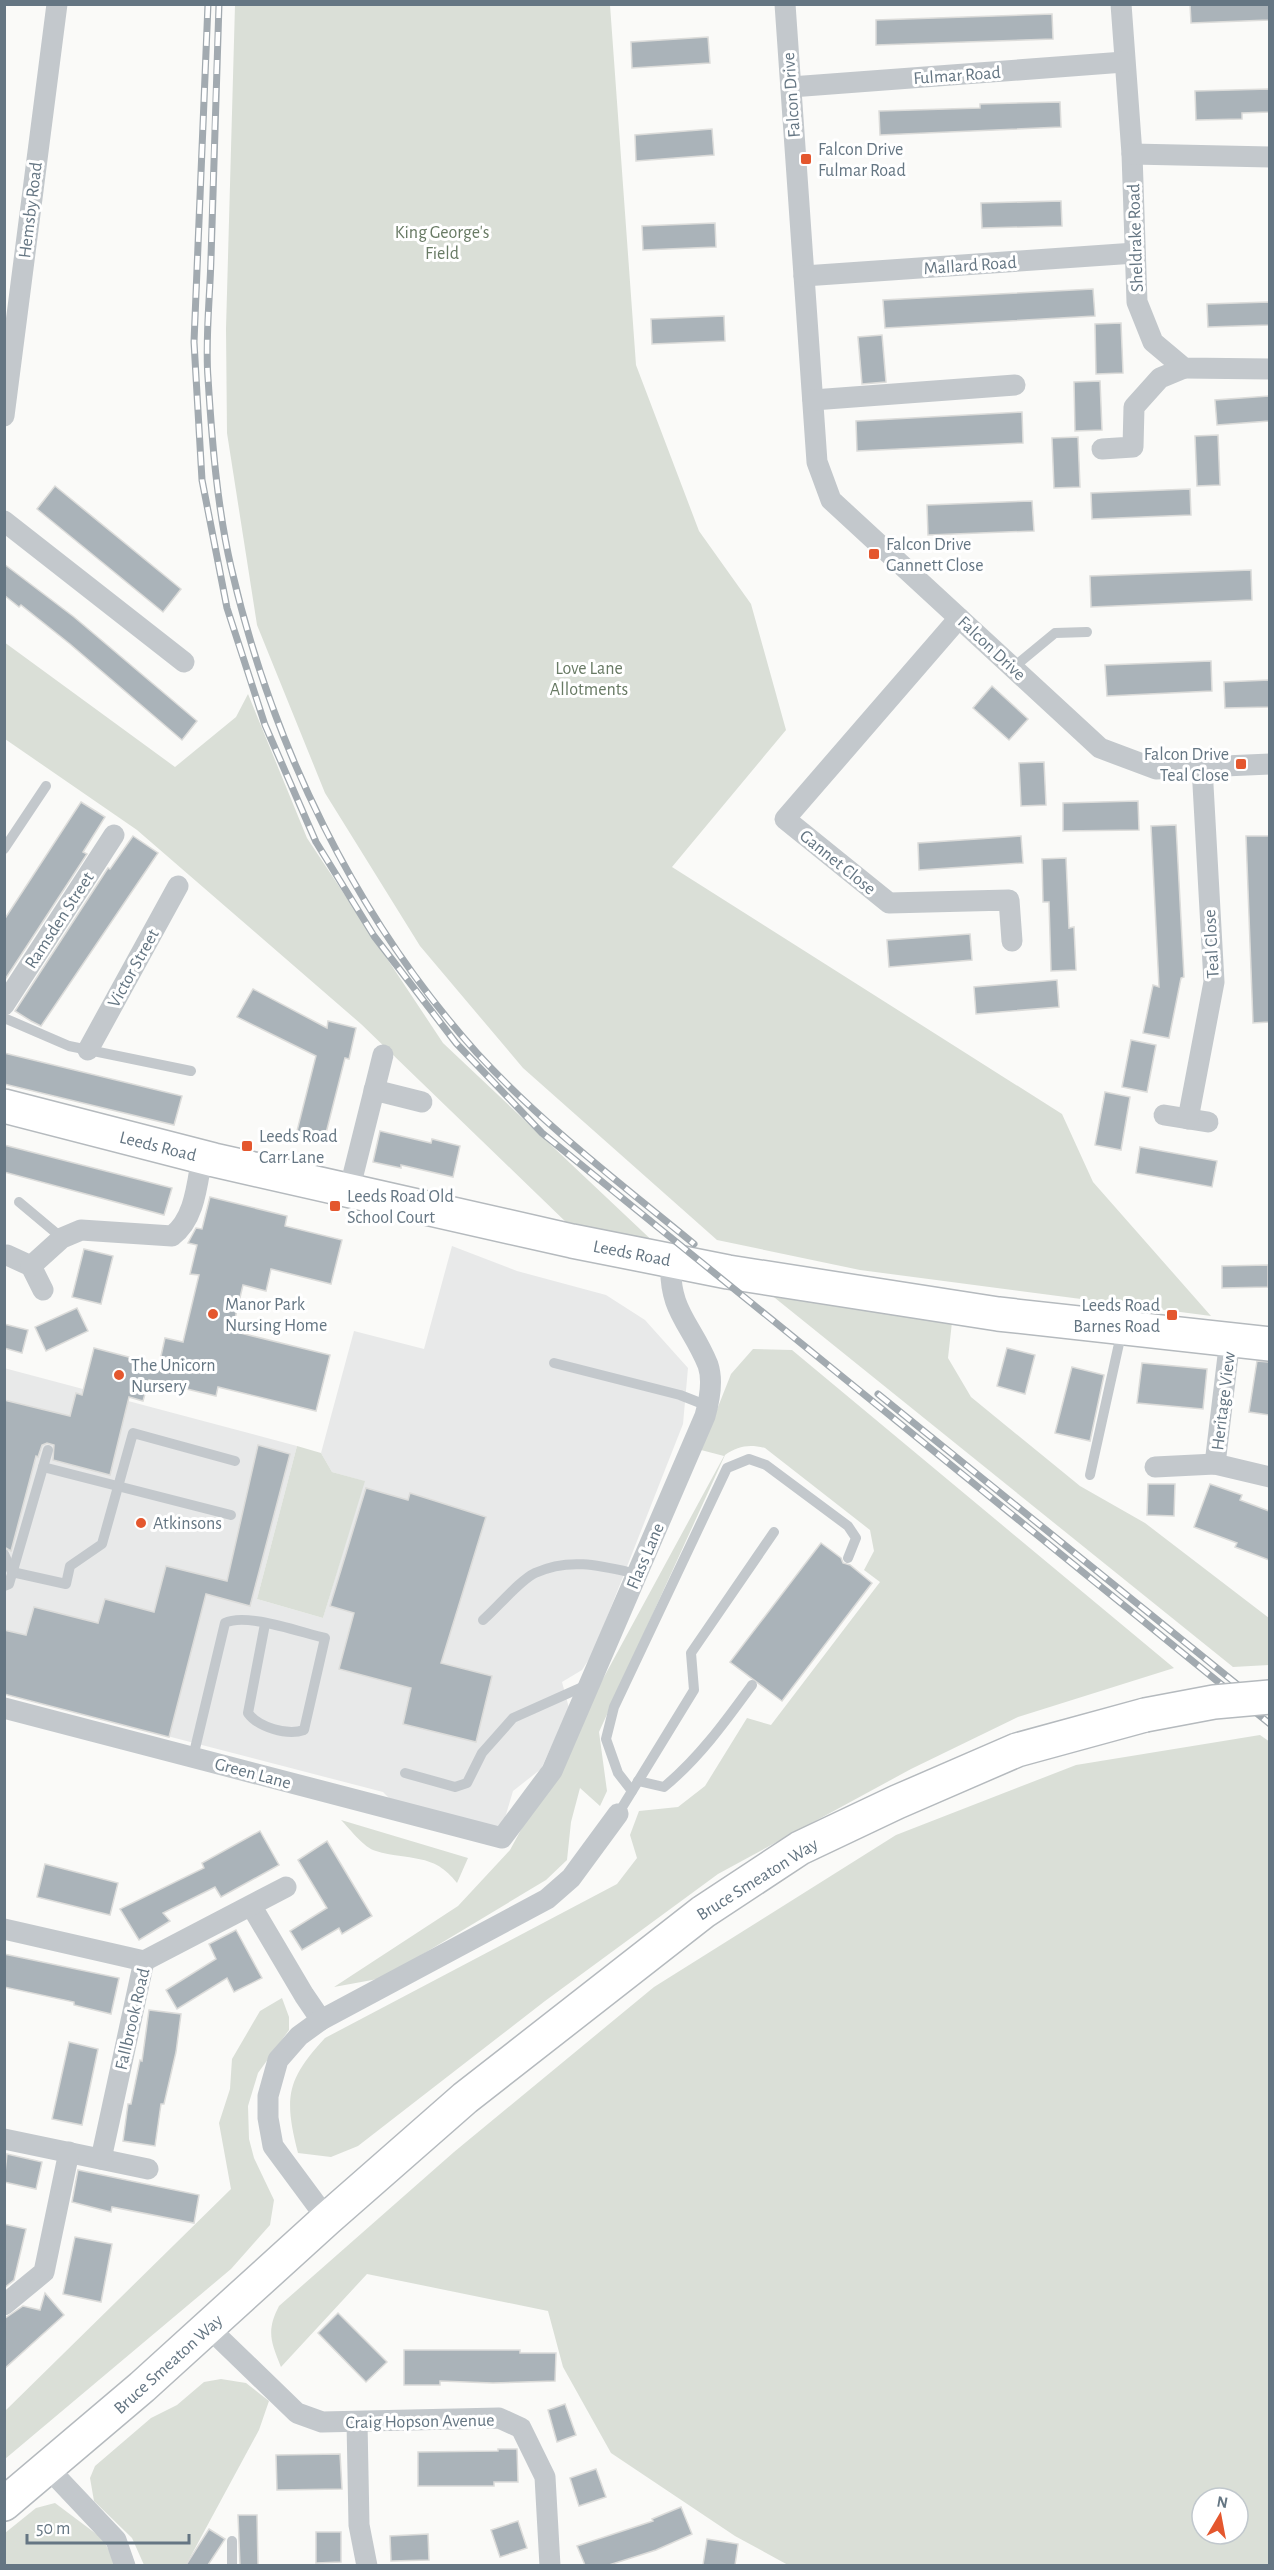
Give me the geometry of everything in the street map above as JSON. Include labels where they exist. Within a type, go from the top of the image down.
[{"type":"main road","name":"Leeds Road","points":[[4,1106],[202,1157],[671,1261],[998,1314],[1269,1344]]},
{"type":"main road","name":"Bruce Smeaton Way","points":[[4,2504],[49,2469],[465,2098],[703,1912],[800,1848],[1017,1750],[1145,1715],[1214,1702],[1269,1697]]},
{"type":"street","name":"Hemsby Road","points":[[4,416],[57,4]]},
{"type":"street","name":"Falcon Drive","points":[[785,4],[817,462],[831,500],[1100,748],[1156,769],[1269,764]]},
{"type":"street","name":"Sheldrake Road","points":[[1121,4],[1131,154],[1137,302],[1153,342],[1184,368]]},
{"type":"street","name":"Fulmar Road","points":[[791,87],[1124,62]]},
{"type":"street","points":[[1131,154],[1269,157]]},
{"type":"street","name":"Mallard Road","points":[[804,276],[1135,253]]},
{"type":"street","points":[[1102,449],[1133,447],[1134,407],[1160,378],[1184,368],[1269,369]]},
{"type":"street","points":[[813,400],[1015,385]]},
{"type":"street","points":[[4,521],[184,662]]},
{"type":"street","name":"Gannet Close","points":[[959,618],[785,819],[889,903],[1009,900],[1012,941]]},
{"type":"street","name":"Teal Close","points":[[1164,1115],[1198,1121],[1214,982],[1202,767]]},
{"type":"street","name":"Ramsden Street","points":[[4,1005],[114,835]]},
{"type":"street","name":"Victor Street","points":[[88,1050],[178,886]]},
{"type":"street","points":[[350,1191],[383,1055]]},
{"type":"street","points":[[374,1090],[422,1102]]},
{"type":"street","points":[[31,1266],[62,1238],[81,1230],[172,1236],[182,1229],[191,1208],[202,1157]]},
{"type":"street","points":[[7,1255],[31,1266],[43,1290]]},
{"type":"street","name":"Flass Lane","points":[[502,1838],[552,1771],[708,1406],[709,1367],[675,1306],[670,1283],[671,1261]]},
{"type":"street","name":"Heritage View","points":[[1215,1464],[1230,1339]]},
{"type":"street","name":"Heritage View","points":[[1155,1467],[1215,1464],[1269,1477]]},
{"type":"street","name":"Green Lane","points":[[4,1708],[502,1838]]},
{"type":"street","points":[[327,2219],[273,2146],[268,2118],[268,2096],[278,2060],[299,2036],[321,2020],[547,1899],[571,1878],[618,1814]]},
{"type":"street","name":"Fallbrook Road","points":[[101,2159],[144,1960],[252,1907],[286,1887]]},
{"type":"street","points":[[252,1907],[321,2020]]},
{"type":"street","points":[[4,1929],[144,1960]]},
{"type":"street","points":[[4,2139],[148,2169]]},
{"type":"street","points":[[4,2306],[44,2272],[69,2152]]},
{"type":"street","name":"Craig Hopson Avenue","points":[[209,2328],[297,2413],[322,2422],[499,2418],[521,2428],[544,2477],[550,2565]]},
{"type":"street","points":[[357,2422],[360,2525],[367,2565]]},
{"type":"street","points":[[49,2469],[116,2540],[125,2565]]},
{"type":"lane","points":[[1014,668],[1055,633],[1088,632]]},
{"type":"lane","points":[[4,849],[46,786]]},
{"type":"lane","points":[[4,1018],[51,1039],[88,1050],[191,1071]]},
{"type":"lane","points":[[19,1202],[62,1238]]},
{"type":"lane","points":[[1090,1475],[1123,1327]]},
{"type":"lane","points":[[554,1363],[680,1395],[708,1406]]},
{"type":"lane","points":[[12,1572],[66,1584],[70,1566],[102,1544],[133,1433],[235,1461]]},
{"type":"lane","points":[[4,1586],[9,1584],[48,1450]]},
{"type":"lane","points":[[752,1685],[686,1769],[664,1787],[635,1786],[618,1773],[606,1739],[614,1707],[727,1468],[749,1459],[766,1465],[848,1527],[856,1538],[848,1558]]},
{"type":"lane","points":[[43,1467],[231,1515]]},
{"type":"lane","points":[[618,1814],[694,1690],[691,1653],[774,1532]]},
{"type":"lane","points":[[4,1554],[12,1572]]},
{"type":"lane","points":[[483,1620],[534,1573],[572,1563],[589,1563],[637,1574]]},
{"type":"lane","points":[[193,1757],[225,1623],[233,1618],[242,1618],[325,1638],[308,1723],[304,1730],[298,1732],[281,1730],[254,1720],[248,1713],[265,1624]]},
{"type":"lane","points":[[405,1773],[455,1787],[467,1783],[482,1753],[513,1718],[590,1684]]},
{"type":"lane","points":[[232,2541],[232,2565]]},
{"type":"shaded area","points":[[452,1246],[517,1271],[606,1295],[645,1320],[688,1368],[683,1424],[593,1653],[582,1670],[562,1682],[569,1708],[541,1769],[513,1791],[502,1828],[392,1801],[383,1792],[5,1694],[4,1368],[297,1446],[257,1599],[323,1618],[364,1481],[332,1472],[321,1453],[354,1331],[424,1349]]},
{"type":"green space","points":[[235,5],[610,5],[636,365],[699,531],[751,604],[786,730],[672,867],[1062,1114],[1093,1182],[1211,1316],[860,1270],[717,1240],[523,1068],[420,946],[325,793],[257,625],[227,433],[226,329]]},
{"type":"green space","points":[[4,642],[175,767],[236,717],[248,694],[307,838],[443,1043],[660,1248],[569,1225],[361,1024],[137,830],[5,739]]},
{"type":"green space","points":[[760,1286],[952,1322],[948,1358],[971,1397],[1080,1486],[1145,1523],[1269,1618],[1269,1665],[1233,1667]]},
{"type":"green space","points":[[753,1349],[792,1350],[1174,1668],[1018,1717],[911,1769],[718,1874],[545,2001],[358,2146],[331,2157],[298,2153],[291,2118],[292,2091],[302,2066],[325,2038],[617,1884],[637,1858],[630,1835],[639,1811],[678,1807],[705,1786],[747,1718],[771,1725],[880,1582],[864,1570],[874,1551],[870,1530],[765,1448],[744,1447],[725,1455],[599,1732],[607,1791],[600,1806],[580,1788],[571,1822],[567,1860],[546,1880],[383,1978],[334,1987],[458,1906],[510,1850],[724,1456],[701,1450],[731,1374]]},
{"type":"green space","points":[[297,1446],[321,1453],[332,1472],[365,1481],[323,1618],[257,1599]]},
{"type":"green space","points":[[1260,1735],[1270,1742],[1269,2565],[788,2565],[735,2536],[611,2453],[563,2367],[548,2311],[367,2274],[281,2367],[271,2336],[272,2323],[279,2306],[454,2152],[654,1987],[896,1835],[1076,1765]]},
{"type":"green space","points":[[341,1820],[468,1858],[457,1883],[439,1866],[430,1862],[371,1849]]},
{"type":"green space","points":[[282,1998],[289,2017],[289,2030],[258,2073],[248,2106],[249,2139],[254,2158],[274,2200],[270,2225],[231,2269],[5,2459],[5,2411],[231,2189],[219,2123],[230,2089],[232,2059],[260,2011]]},
{"type":"green space","points":[[221,2379],[246,2383],[269,2401],[259,2430],[186,2565],[144,2565],[132,2538],[94,2501],[90,2478],[95,2466],[151,2418],[177,2405],[204,2382]]},
{"type":"green space","points":[[55,2503],[103,2539],[117,2566],[5,2566],[5,2533],[36,2508]]},
{"type":"building","points":[[1190,4],[1269,4],[1269,20],[1191,23]]},
{"type":"building","points":[[1052,14],[1053,39],[876,45],[876,20]]},
{"type":"building","points":[[708,37],[710,63],[632,68],[631,42]]},
{"type":"building","points":[[1269,89],[1269,112],[1242,113],[1242,119],[1196,120],[1195,91]]},
{"type":"building","points":[[1060,102],[1061,127],[880,135],[879,111],[980,108],[980,104]]},
{"type":"building","points":[[712,129],[714,155],[636,161],[635,135]]},
{"type":"building","points":[[1061,201],[1062,226],[982,228],[981,203]]},
{"type":"building","points":[[715,223],[716,247],[643,250],[642,226]]},
{"type":"building","points":[[1093,289],[1095,316],[885,328],[883,300]]},
{"type":"building","points":[[1269,302],[1269,325],[1208,327],[1207,304]]},
{"type":"building","points":[[724,316],[725,341],[652,344],[651,319]]},
{"type":"building","points":[[1121,323],[1123,373],[1096,374],[1095,324]]},
{"type":"building","points":[[882,335],[886,382],[862,384],[858,337]]},
{"type":"building","points":[[1100,381],[1102,430],[1075,431],[1074,382]]},
{"type":"building","points":[[1269,396],[1269,421],[1217,425],[1215,400]]},
{"type":"building","points":[[1022,412],[1023,443],[857,451],[856,421]]},
{"type":"building","points":[[1218,435],[1220,485],[1197,486],[1195,436]]},
{"type":"building","points":[[1078,437],[1080,487],[1054,488],[1052,438]]},
{"type":"building","points":[[55,486],[181,589],[163,612],[37,509]]},
{"type":"building","points":[[1190,489],[1191,515],[1092,519],[1091,493]]},
{"type":"building","points":[[1032,501],[1034,531],[928,535],[927,505]]},
{"type":"building","points":[[4,564],[74,617],[197,721],[182,740],[70,644],[21,605],[19,607],[4,595]]},
{"type":"building","points":[[1251,570],[1252,600],[1091,607],[1090,576]]},
{"type":"building","points":[[1211,661],[1212,691],[1107,696],[1105,665]]},
{"type":"building","points":[[1269,680],[1269,707],[1225,708],[1224,682]]},
{"type":"building","points":[[992,686],[1028,719],[1009,740],[973,708]]},
{"type":"building","points":[[1044,762],[1046,805],[1021,806],[1019,763]]},
{"type":"building","points":[[1138,801],[1139,830],[1063,831],[1063,803]]},
{"type":"building","points":[[81,802],[105,817],[83,852],[87,854],[4,981],[4,920]]},
{"type":"building","points":[[1176,825],[1184,977],[1181,978],[1169,1038],[1143,1033],[1153,985],[1159,987],[1151,826]]},
{"type":"building","points":[[133,836],[158,853],[41,1026],[31,1021],[15,1011],[108,868],[110,869]]},
{"type":"building","points":[[1021,836],[1023,863],[919,870],[918,843]]},
{"type":"building","points":[[1246,836],[1269,836],[1269,1022],[1253,1023]]},
{"type":"building","points":[[1066,858],[1069,928],[1074,927],[1076,970],[1051,971],[1049,902],[1043,902],[1042,859]]},
{"type":"building","points":[[970,934],[972,960],[889,967],[887,940]]},
{"type":"building","points":[[1057,980],[1059,1007],[976,1014],[974,987]]},
{"type":"building","points":[[253,989],[327,1028],[328,1021],[356,1028],[349,1059],[345,1058],[324,1141],[296,1135],[316,1056],[237,1017]]},
{"type":"building","points":[[1131,1040],[1156,1045],[1147,1092],[1122,1087]]},
{"type":"building","points":[[4,1053],[182,1096],[174,1125],[4,1084]]},
{"type":"building","points":[[1105,1092],[1130,1097],[1121,1150],[1095,1145]]},
{"type":"building","points":[[380,1131],[431,1143],[432,1139],[460,1146],[453,1177],[401,1165],[401,1168],[373,1162]]},
{"type":"building","points":[[4,1145],[172,1188],[164,1215],[4,1172]]},
{"type":"building","points":[[1140,1147],[1217,1161],[1212,1187],[1136,1173]]},
{"type":"building","points":[[210,1197],[287,1216],[285,1226],[342,1240],[331,1284],[271,1269],[266,1291],[243,1285],[232,1331],[330,1355],[316,1411],[218,1387],[216,1396],[149,1380],[143,1401],[129,1397],[110,1475],[53,1460],[54,1445],[47,1443],[42,1445],[38,1457],[36,1456],[11,1551],[4,1547],[4,1400],[70,1416],[76,1393],[82,1395],[94,1348],[159,1365],[165,1338],[183,1342],[199,1275],[190,1274],[197,1245],[188,1243],[196,1228],[202,1229]]},
{"type":"building","points":[[84,1249],[113,1256],[101,1304],[72,1297]]},
{"type":"building","points":[[1268,1265],[1268,1287],[1222,1288],[1222,1266]]},
{"type":"building","points":[[77,1308],[88,1331],[46,1351],[35,1327]]},
{"type":"building","points":[[4,1324],[28,1330],[22,1353],[4,1348]]},
{"type":"building","points":[[1007,1348],[1035,1355],[1025,1394],[997,1386]]},
{"type":"building","points":[[1257,1361],[1269,1362],[1269,1415],[1249,1412]]},
{"type":"building","points":[[1142,1363],[1207,1369],[1203,1409],[1137,1403]]},
{"type":"building","points":[[1072,1367],[1104,1375],[1090,1441],[1055,1433]]},
{"type":"building","points":[[258,1445],[290,1454],[250,1606],[206,1594],[169,1737],[4,1694],[4,1630],[26,1635],[34,1607],[98,1623],[105,1599],[154,1612],[166,1566],[227,1581]]},
{"type":"building","points":[[1148,1484],[1175,1484],[1174,1516],[1147,1515]]},
{"type":"building","points":[[1210,1484],[1242,1495],[1240,1500],[1269,1511],[1269,1560],[1235,1547],[1237,1543],[1194,1527]]},
{"type":"building","points":[[366,1488],[408,1500],[410,1493],[486,1517],[441,1663],[492,1676],[476,1742],[403,1724],[411,1688],[339,1669],[354,1613],[330,1606]]},
{"type":"building","points":[[821,1543],[841,1558],[843,1563],[850,1565],[872,1583],[782,1701],[730,1662]]},
{"type":"building","points":[[260,1831],[279,1865],[221,1897],[215,1887],[163,1913],[170,1921],[139,1940],[120,1909],[204,1868],[202,1863]]},
{"type":"building","points":[[327,1841],[372,1916],[342,1934],[339,1928],[302,1950],[290,1931],[327,1908],[298,1860]]},
{"type":"building","points":[[45,1864],[118,1883],[110,1915],[37,1897]]},
{"type":"building","points":[[236,1930],[262,1978],[234,1992],[227,1978],[177,2009],[166,1990],[216,1959],[209,1944]]},
{"type":"building","points":[[4,1954],[119,1978],[111,2014],[74,2005],[74,2002],[4,1987]]},
{"type":"building","points":[[149,2010],[181,2014],[176,2052],[164,2104],[161,2104],[155,2146],[123,2141],[128,2104],[131,2104],[140,2060],[142,2061]]},
{"type":"building","points":[[69,2042],[98,2049],[82,2125],[52,2119]]},
{"type":"building","points":[[7,2154],[42,2162],[36,2189],[4,2182]]},
{"type":"building","points":[[78,2170],[199,2195],[194,2223],[112,2207],[111,2212],[72,2202]]},
{"type":"building","points":[[4,2224],[26,2229],[14,2280],[4,2288]]},
{"type":"building","points":[[75,2237],[112,2244],[101,2302],[63,2294]]},
{"type":"building","points":[[45,2293],[64,2315],[4,2369],[4,2319],[23,2306],[40,2310]]},
{"type":"building","points":[[338,2313],[387,2362],[366,2382],[318,2333]]},
{"type":"building","points":[[404,2350],[520,2350],[520,2353],[556,2353],[555,2381],[493,2383],[440,2381],[440,2385],[404,2385]]},
{"type":"building","points":[[565,2404],[576,2435],[557,2442],[548,2410]]},
{"type":"building","points":[[498,2449],[517,2449],[518,2482],[494,2482],[494,2486],[418,2486],[418,2452],[498,2451]]},
{"type":"building","points":[[340,2454],[342,2489],[277,2490],[276,2455]]},
{"type":"building","points":[[596,2469],[606,2497],[579,2506],[570,2478]]},
{"type":"building","points":[[681,2507],[692,2534],[656,2550],[609,2565],[585,2565],[577,2546],[653,2521],[652,2519]]},
{"type":"building","points":[[238,2515],[257,2515],[258,2565],[240,2565]]},
{"type":"building","points":[[518,2521],[527,2548],[500,2557],[491,2530]]},
{"type":"building","points":[[209,2529],[225,2539],[208,2565],[186,2565]]},
{"type":"building","points":[[316,2532],[341,2532],[341,2562],[316,2563]]},
{"type":"building","points":[[428,2534],[429,2560],[391,2561],[390,2536]]},
{"type":"building","points":[[707,2539],[738,2544],[735,2565],[703,2565]]},
{"type":"railway","points":[[208,4],[194,342],[202,480],[227,608],[265,725],[316,842],[374,936],[456,1043],[542,1133],[1270,1724]]},
{"type":"railway","points":[[219,4],[207,363],[216,473],[226,544],[248,633],[270,699],[295,763],[324,826],[356,886],[393,945],[433,1000],[477,1053],[528,1104],[582,1152],[694,1244]]},
{"type":"railway","points":[[878,1394],[1270,1711]]},
{"type":"place","name":"Falcon Drive Fulmar Road","points":[[806,159]]},
{"type":"place","name":"Falcon Drive Gannett Close","points":[[874,554]]},
{"type":"place","name":"Falcon Drive Teal Close","points":[[1241,764]]},
{"type":"place","name":"Leeds Road Carr Lane","points":[[247,1146]]},
{"type":"place","name":"Leeds Road Old School Court","points":[[335,1206]]},
{"type":"place","name":"Manor Park Nursing Home","points":[[213,1314]]},
{"type":"place","name":"Leeds Road Barnes Road","points":[[1172,1315]]},
{"type":"place","name":"The Unicorn Nursery","points":[[119,1375]]},
{"type":"place","name":"Atkinsons","points":[[141,1523]]},
{"type":"park label","name":"King George's Field","points":[[442,242]]},
{"type":"park label","name":"Love Lane Allotments","points":[[589,678]]}]
